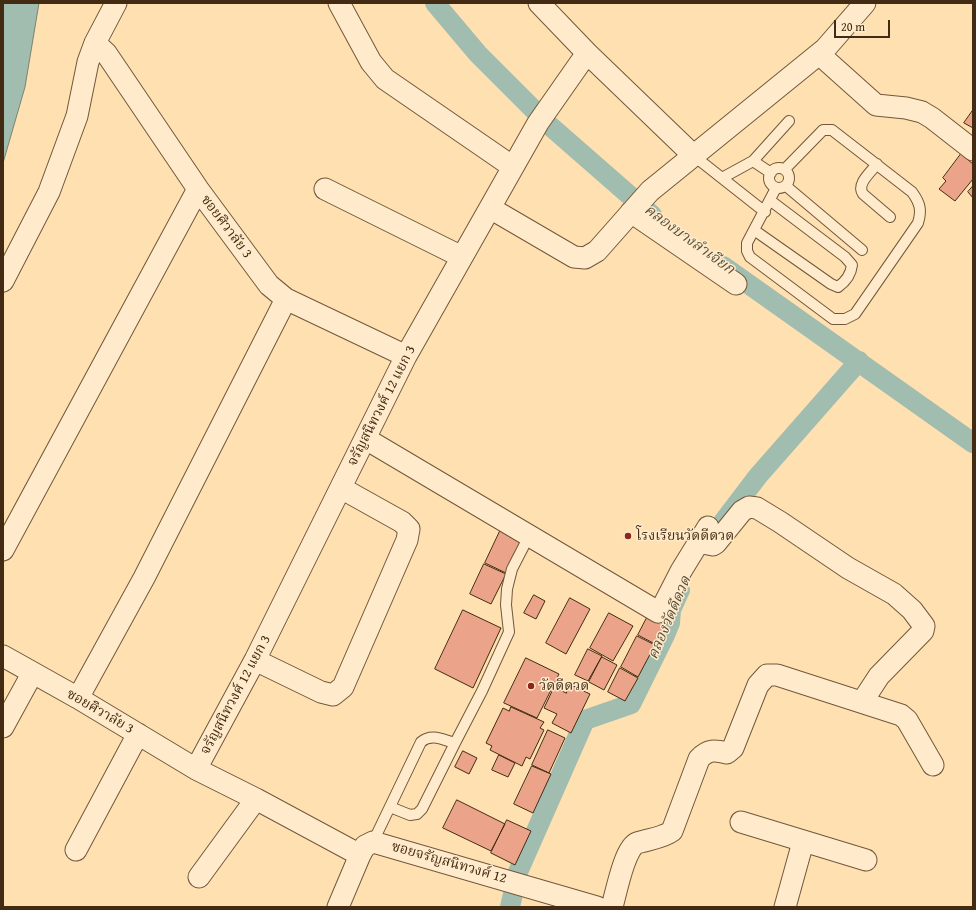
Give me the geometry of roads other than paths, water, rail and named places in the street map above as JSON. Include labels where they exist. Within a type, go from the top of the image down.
[{"type":"street","points":[[3,281],[49,192],[77,116],[88,62],[95,43],[116,3]]},
{"type":"street","points":[[339,3],[371,62],[385,79],[513,167]]},
{"type":"street","points":[[539,3],[587,53],[694,156]]},
{"type":"street","points":[[490,208],[574,257],[585,258],[597,251],[633,209],[650,192],[819,54],[839,35],[865,3]]},
{"type":"street","name":"ซอยศิวาลัย 3","points":[[95,43],[106,53],[198,189],[270,285],[286,299],[406,356]]},
{"type":"street","name":"จรัญสนิทวงศ์ 12 แยก 3","points":[[196,769],[255,660],[406,356],[538,123],[587,53]]},
{"type":"street","points":[[819,54],[876,106],[906,108],[922,112],[973,150]]},
{"type":"street","points":[[325,188],[462,257]]},
{"type":"street","points":[[3,550],[198,189]]},
{"type":"street","points":[[633,209],[736,284]]},
{"type":"street","points":[[78,698],[144,578],[286,299]]},
{"type":"street","points":[[366,439],[659,612],[705,539],[718,541],[742,511],[749,507],[757,508],[848,568],[894,594],[912,610],[924,626],[923,631],[879,676],[862,702]]},
{"type":"street","points":[[255,660],[321,692],[333,694],[343,687],[407,540],[409,529],[402,522],[341,488]]},
{"type":"street","name":"ซอยศิวาลัย 3","points":[[3,656],[32,674],[78,698],[196,769],[256,799]]},
{"type":"street","points":[[3,727],[32,674]]},
{"type":"street","points":[[612,907],[628,851],[636,843],[668,834],[672,831],[700,759],[706,752],[714,750],[727,753],[734,748],[762,679],[767,675],[777,675],[901,715],[907,720],[933,765]]},
{"type":"street","points":[[76,850],[138,734]]},
{"type":"street","points":[[199,877],[256,799]]},
{"type":"street","name":"ซอยจรัญสนิทวงศ์ 12","points":[[256,799],[367,848],[516,882],[597,907]]},
{"type":"street","points":[[741,822],[866,860]]},
{"type":"street","points":[[785,907],[803,842]]},
{"type":"street","points":[[338,907],[367,848]]},
{"type":"lane","points":[[722,178],[752,161],[789,121]]},
{"type":"lane","points":[[823,130],[832,130],[912,192],[919,201],[922,212],[918,223],[855,314],[844,319],[834,320],[758,264],[746,251],[754,230],[771,201],[781,187],[790,178],[785,169],[823,130]]},
{"type":"lane","points":[[694,156],[765,212]]},
{"type":"lane","points":[[752,161],[771,173]]},
{"type":"lane","points":[[877,164],[860,185],[860,190],[890,217]]},
{"type":"lane","points":[[771,173],[780,168],[785,169]]},
{"type":"lane","points":[[771,173],[770,182],[781,187],[862,250]]},
{"type":"lane","points":[[754,230],[831,284],[838,287],[851,272],[852,265],[845,257],[771,201]]},
{"type":"lane","points":[[390,807],[410,815],[417,814],[422,809],[482,692],[509,632],[506,605],[507,588],[512,569],[529,536]]},
{"type":"lane","points":[[367,848],[390,807],[421,742],[426,738],[433,736],[455,743]]},
{"type":"waterway","name":"คลองบางลำเจียก","points":[[435,3],[478,54],[549,125],[652,215]]},
{"type":"waterway","name":"คลองบางลำเจียก","points":[[723,266],[973,443]]},
{"type":"waterway","name":"คลองวัดดีดวด","points":[[723,522],[758,476],[859,361]]},
{"type":"waterway","name":"คลองวัดดีดวด","points":[[510,907],[518,872],[585,720],[631,704],[665,635],[670,623],[671,610],[680,590]]},
{"type":"place","name":"โรงเรียนวัดดีดวด","points":[[628,536]]},
{"type":"place","name":"วัดดีดวด","points":[[531,686]]}]
